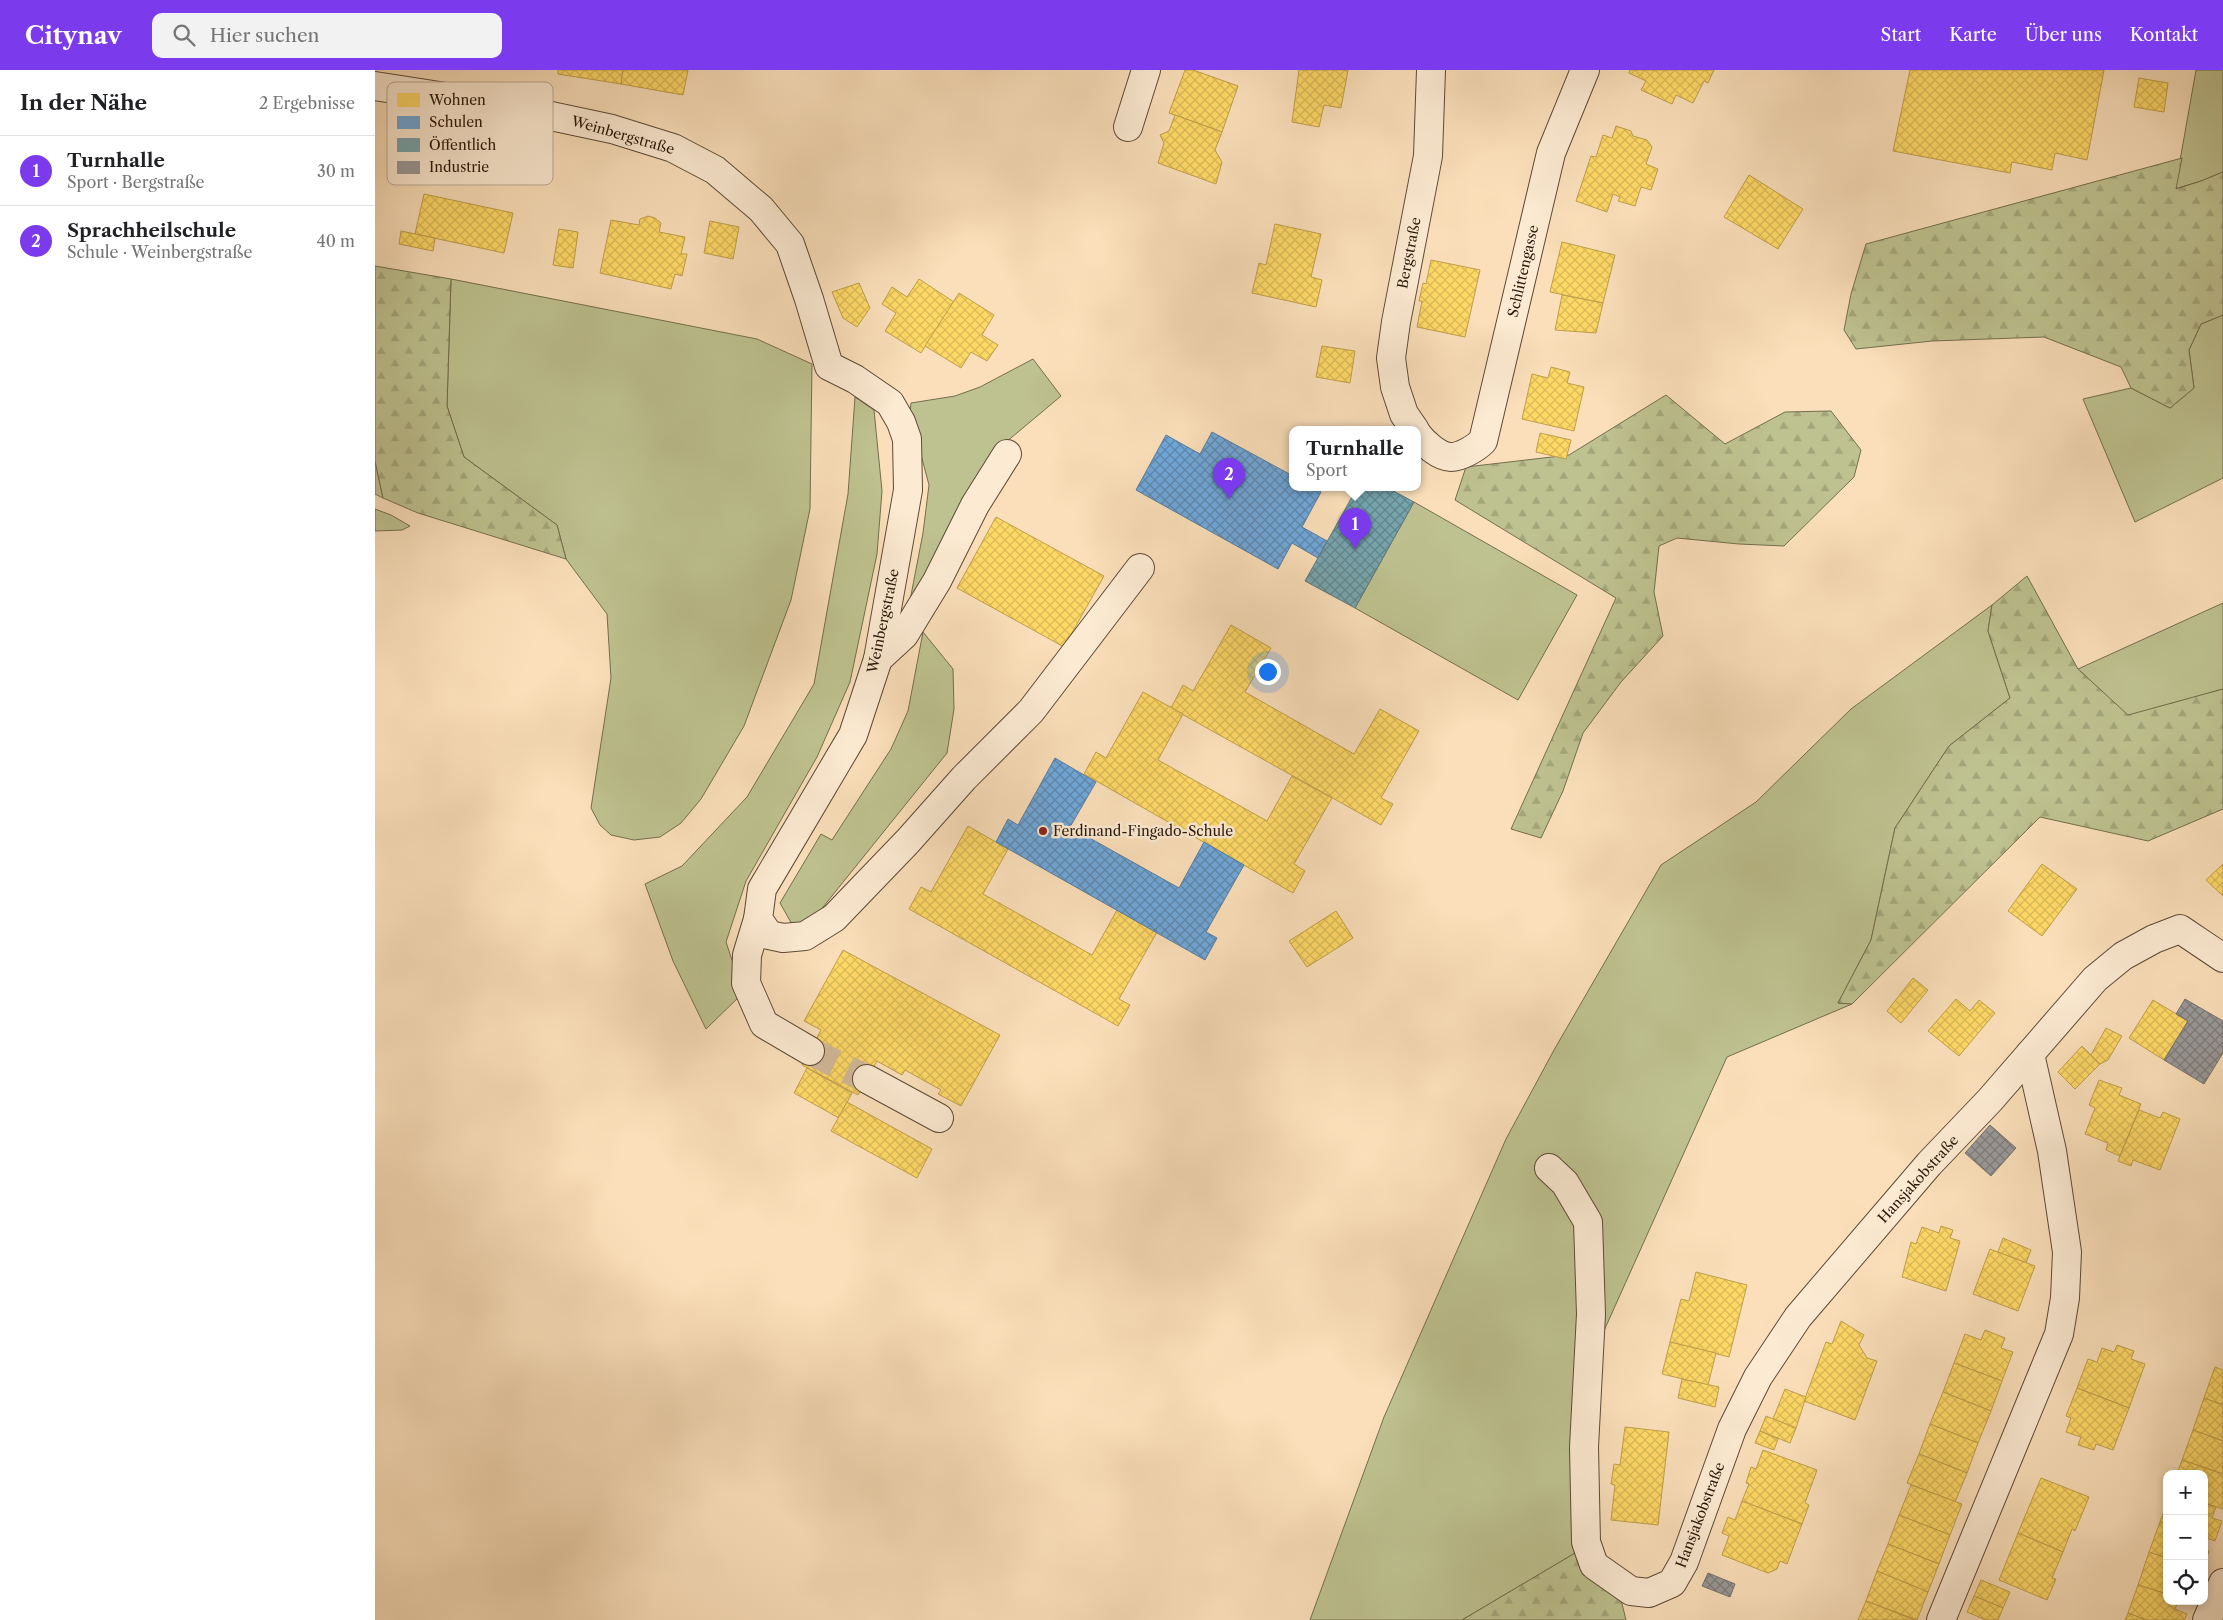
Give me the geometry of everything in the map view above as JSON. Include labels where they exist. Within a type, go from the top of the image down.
[{"type":"street","points":[[1127,127],[1146,70]]},
{"type":"street","name":"Bergstraße","points":[[1412,426],[1404,414],[1395,387],[1391,358],[1427,156],[1431,70]]},
{"type":"street","name":"Schlittengasse","points":[[1421,437],[1438,452],[1451,457],[1476,448],[1483,441],[1551,153],[1585,70]]},
{"type":"street","name":"Weinbergstraße","points":[[553,116],[612,129],[673,148],[715,170],[761,209],[790,244],[829,366],[855,379],[890,403],[901,422],[907,439],[908,490],[878,659],[853,735],[762,890],[758,919],[747,955],[746,983],[763,1024],[810,1051]]},
{"type":"street","points":[[878,659],[904,635],[937,581],[975,505],[1007,454]]},
{"type":"street","points":[[758,919],[769,935],[783,938],[805,936],[834,918],[908,841],[969,772],[1031,711],[1140,568]]},
{"type":"street","name":"Hansjakobstraße","points":[[1549,1168],[1565,1183],[1588,1222],[1591,1314],[1584,1447],[1586,1542],[1594,1565],[1631,1591],[1649,1593],[1672,1583],[1680,1569],[1732,1429],[1758,1377],[1798,1316],[1929,1164],[1990,1100],[2095,979],[2123,956],[2154,939],[2180,929],[2223,958]]},
{"type":"street","points":[[1941,1620],[2059,1334],[2065,1298],[2067,1252],[2053,1160],[2030,1054]]},
{"type":"street","points":[[867,1079],[939,1118]]},
{"type":"street","points":[[2207,1620],[2223,1583]]},
{"type":"green space","points":[[2196,70],[2223,70],[2223,172],[2175,189]]},
{"type":"green space","points":[[2182,158],[2176,189],[2223,172],[2223,315],[2201,324],[2189,350],[2194,388],[2170,408],[2131,388],[2121,367],[2044,337],[1932,341],[1856,349],[1844,330],[1851,294],[1866,244]]},
{"type":"green space","points":[[375,266],[451,279],[447,406],[464,457],[557,525],[566,559],[418,513],[383,498],[375,461]]},
{"type":"green space","points":[[451,279],[757,339],[812,364],[810,509],[791,600],[744,726],[701,799],[681,823],[660,837],[634,840],[611,835],[600,825],[591,808],[611,678],[607,614],[566,559],[557,525],[464,457],[447,406]]},
{"type":"green space","points":[[2223,315],[2223,478],[2135,522],[2083,399],[2131,388],[2170,408],[2194,388],[2189,350],[2201,324]]},
{"type":"green space","points":[[1033,359],[1061,396],[999,448],[907,616],[923,533],[929,485],[910,413],[911,403],[955,396],[980,387]]},
{"type":"green space","points":[[1666,395],[1725,444],[1785,412],[1831,411],[1861,450],[1854,477],[1784,546],[1677,538],[1659,546],[1654,592],[1663,636],[1621,682],[1583,733],[1563,791],[1541,838],[1511,829],[1616,598],[1455,500],[1466,467],[1569,455]]},
{"type":"green space","points":[[855,397],[874,410],[882,491],[877,554],[850,682],[817,757],[746,881],[726,942],[743,993],[706,1029],[673,961],[645,884],[682,866],[747,797],[814,684],[848,494]]},
{"type":"green space","points":[[375,461],[383,498],[375,494]]},
{"type":"green space","points":[[1414,502],[1577,595],[1518,700],[1355,608]]},
{"type":"green space","points":[[375,509],[391,515],[410,526],[402,530],[375,531]]},
{"type":"green space","points":[[2027,576],[2078,669],[2128,715],[2223,689],[2223,809],[2148,841],[2040,817],[1852,1004],[1838,1003],[1871,940],[1895,828],[1949,746],[2010,698],[1988,631],[1992,605]]},
{"type":"green space","points":[[2223,603],[2223,689],[2128,716],[2078,669]]},
{"type":"green space","points":[[1992,605],[1988,631],[2010,698],[1949,746],[1895,828],[1871,940],[1838,1003],[1852,1004],[1727,1057],[1585,1373],[1587,1546],[1462,1620],[1310,1620],[1384,1417],[1506,1139],[1554,1050],[1661,865],[1756,802],[1851,709]]},
{"type":"green space","points":[[923,632],[953,669],[954,709],[947,753],[811,922],[793,926],[780,903],[821,834],[832,840],[891,749],[908,711]]},
{"type":"green space","points":[[1587,1546],[1614,1571],[1626,1620],[1462,1620]]},
{"type":"building: Wohnen","points":[[558,70],[623,70],[621,84],[558,74]]},
{"type":"building: Wohnen","points":[[623,70],[688,70],[683,95],[621,84]]},
{"type":"building: Wohnen","points":[[1185,70],[1193,70],[1238,86],[1222,132],[1169,113]]},
{"type":"building: Wohnen","points":[[1299,70],[1348,70],[1341,108],[1324,105],[1319,127],[1292,122]]},
{"type":"building: Wohnen","points":[[1630,70],[1714,70],[1708,83],[1704,81],[1693,103],[1676,95],[1672,104],[1641,90],[1646,81],[1629,73]]},
{"type":"building: Wohnen","points":[[1910,70],[2104,70],[2087,160],[2055,153],[2052,170],[2012,162],[2010,173],[1893,151]]},
{"type":"building: Wohnen","points":[[2139,78],[2168,83],[2164,112],[2134,107]]},
{"type":"building: Wohnen","points":[[1175,115],[1222,132],[1215,150],[1222,162],[1216,184],[1158,163],[1164,143],[1160,135],[1169,131]]},
{"type":"building: Wohnen","points":[[1616,126],[1631,131],[1633,136],[1647,140],[1652,147],[1646,164],[1658,169],[1651,190],[1641,187],[1635,206],[1618,201],[1620,197],[1613,194],[1607,212],[1576,201],[1591,156],[1596,157],[1603,135],[1612,138]]},
{"type":"building: Wohnen","points":[[1749,175],[1803,209],[1778,249],[1724,217]]},
{"type":"building: Wohnen","points":[[424,194],[513,213],[504,253],[415,234]]},
{"type":"building: Wohnen","points":[[648,216],[655,218],[661,223],[659,232],[685,237],[681,254],[687,254],[682,276],[675,274],[671,289],[600,273],[611,220],[639,225],[640,219]]},
{"type":"building: Wohnen","points":[[710,221],[739,227],[733,259],[704,253]]},
{"type":"building: Wohnen","points":[[1275,224],[1321,234],[1311,277],[1322,280],[1316,307],[1252,293],[1259,263],[1266,265]]},
{"type":"building: Wohnen","points":[[559,229],[578,232],[573,268],[553,265]]},
{"type":"building: Wohnen","points":[[401,231],[435,238],[433,251],[399,244]]},
{"type":"building: Wohnen","points":[[1562,242],[1615,255],[1603,303],[1550,292]]},
{"type":"building: Wohnen","points":[[1431,260],[1480,270],[1465,337],[1417,327],[1422,301],[1419,301],[1423,283],[1426,284]]},
{"type":"building: Wohnen","points":[[919,279],[954,302],[921,353],[885,331],[896,313],[882,304],[892,287],[907,297]]},
{"type":"building: Wohnen","points":[[859,283],[870,308],[857,327],[843,318],[832,292]]},
{"type":"building: Wohnen","points":[[959,293],[994,315],[982,335],[998,345],[987,361],[971,352],[961,368],[925,346]]},
{"type":"building: Wohnen","points":[[1562,295],[1603,303],[1596,333],[1555,330]]},
{"type":"building: Wohnen","points":[[1322,346],[1355,351],[1350,383],[1316,377]]},
{"type":"building: Wohnen","points":[[1551,367],[1570,372],[1567,383],[1584,387],[1574,431],[1522,419],[1532,374],[1548,378]]},
{"type":"building: Wohnen","points":[[1540,433],[1571,440],[1566,459],[1536,452]]},
{"type":"building: Wohnen","points":[[996,517],[1104,576],[1064,647],[957,588]]},
{"type":"building: Wohnen","points":[[1231,625],[1271,648],[1245,692],[1354,754],[1380,709],[1419,731],[1381,798],[1393,804],[1381,825],[1171,708],[1183,685],[1193,691]]},
{"type":"building: Wohnen","points":[[1143,692],[1183,714],[1158,760],[1267,821],[1292,776],[1332,798],[1294,864],[1305,871],[1293,893],[1084,774],[1096,752],[1106,758]]},
{"type":"building: Wohnen","points":[[968,826],[1008,849],[983,894],[1092,955],[1117,910],[1157,932],[1119,999],[1130,1005],[1118,1026],[909,909],[921,887],[931,892]]},
{"type":"building: Wohnen","points":[[2042,864],[2077,889],[2042,936],[2008,911]]},
{"type":"building: Wohnen","points":[[2223,864],[2223,896],[2206,880]]},
{"type":"building: Wohnen","points":[[1336,911],[1353,938],[1307,967],[1289,941]]},
{"type":"building: Wohnen","points":[[843,950],[1000,1035],[961,1106],[938,1094],[941,1090],[905,1070],[902,1075],[877,1061],[858,1095],[802,1065],[821,1030],[804,1021]]},
{"type":"building: Wohnen","points":[[1913,978],[1928,990],[1901,1023],[1887,1011]]},
{"type":"building: Wohnen","points":[[1956,999],[1970,1011],[1979,1000],[1995,1013],[1959,1056],[1928,1031]]},
{"type":"building: Wohnen","points":[[2153,1000],[2188,1021],[2164,1060],[2129,1038]]},
{"type":"building: Wohnen","points":[[2106,1028],[2122,1036],[2108,1060],[2100,1064],[2091,1055]]},
{"type":"building: Wohnen","points":[[2082,1046],[2100,1064],[2075,1089],[2058,1072]]},
{"type":"building: Wohnen","points":[[807,1068],[852,1093],[839,1118],[794,1093]]},
{"type":"building: Wohnen","points":[[2099,1080],[2122,1088],[2119,1095],[2141,1104],[2120,1156],[2106,1150],[2108,1143],[2085,1134],[2095,1108],[2089,1105]]},
{"type":"building: Wohnen","points":[[847,1102],[932,1149],[917,1178],[831,1131]]},
{"type":"building: Wohnen","points":[[2139,1110],[2160,1118],[2163,1112],[2180,1119],[2160,1170],[2133,1160],[2131,1166],[2118,1161]]},
{"type":"building: Wohnen","points":[[1941,1226],[1953,1230],[1950,1238],[1960,1241],[1946,1291],[1902,1277],[1911,1242],[1916,1244],[1922,1227],[1939,1233]]},
{"type":"building: Wohnen","points":[[2003,1238],[2031,1250],[2026,1263],[1998,1252]]},
{"type":"building: Wohnen","points":[[1990,1249],[2035,1266],[2018,1311],[1973,1294]]},
{"type":"building: Wohnen","points":[[1696,1272],[1747,1285],[1729,1357],[1670,1342],[1681,1299],[1689,1301]]},
{"type":"building: Wohnen","points":[[1841,1321],[1864,1335],[1859,1345],[1867,1358],[1877,1361],[1855,1420],[1804,1401],[1826,1342],[1832,1344]]},
{"type":"building: Wohnen","points":[[1985,1330],[2005,1338],[2001,1348],[2013,1352],[2002,1381],[1954,1363],[1965,1334],[1981,1340]]},
{"type":"building: Wohnen","points":[[1670,1342],[1716,1353],[1708,1385],[1662,1374]]},
{"type":"building: Wohnen","points":[[2117,1345],[2134,1351],[2131,1359],[2145,1364],[2129,1408],[2077,1388],[2088,1359],[2097,1362],[2102,1348],[2114,1352]]},
{"type":"building: Wohnen","points":[[1954,1363],[2002,1381],[1991,1411],[1943,1392]]},
{"type":"building: Wohnen","points":[[2215,1367],[2223,1370],[2223,1405],[2204,1398]]},
{"type":"building: Wohnen","points":[[1682,1379],[1719,1387],[1715,1407],[1678,1398]]},
{"type":"building: Wohnen","points":[[2077,1388],[2129,1408],[2113,1450],[2096,1444],[2094,1450],[2078,1445],[2081,1437],[2066,1432],[2071,1418],[2066,1416]]},
{"type":"building: Wohnen","points":[[1785,1389],[1806,1397],[1796,1428],[1773,1419]]},
{"type":"building: Wohnen","points":[[1943,1392],[1991,1411],[1978,1443],[1930,1424]]},
{"type":"building: Wohnen","points":[[2204,1398],[2223,1405],[2223,1441],[2193,1430]]},
{"type":"building: Wohnen","points":[[1766,1416],[1796,1428],[1790,1443],[1760,1431]]},
{"type":"building: Wohnen","points":[[1930,1424],[1978,1443],[1967,1473],[1919,1454]]},
{"type":"building: Wohnen","points":[[1625,1427],[1669,1432],[1658,1525],[1611,1520],[1615,1485],[1611,1484],[1614,1464],[1620,1465]]},
{"type":"building: Wohnen","points":[[2193,1430],[2223,1441],[2223,1474],[2182,1460]]},
{"type":"building: Wohnen","points":[[1760,1431],[1778,1439],[1774,1450],[1755,1443]]},
{"type":"building: Wohnen","points":[[1763,1450],[1817,1470],[1805,1503],[1809,1505],[1802,1524],[1742,1501],[1749,1484],[1746,1483],[1751,1467],[1756,1469]]},
{"type":"building: Wohnen","points":[[1919,1454],[1967,1473],[1955,1502],[1907,1483]]},
{"type":"building: Wohnen","points":[[2182,1460],[2223,1474],[2223,1509],[2208,1504],[2208,1470],[2178,1470]]},
{"type":"building: Wohnen","points":[[2041,1478],[2089,1497],[2075,1531],[2072,1529],[2063,1552],[2018,1533]]},
{"type":"building: Wohnen","points":[[1911,1485],[1962,1504],[1950,1535],[1899,1515]]},
{"type":"building: Wohnen","points":[[1742,1501],[1802,1524],[1787,1564],[1780,1561],[1777,1569],[1768,1573],[1722,1555],[1729,1536],[1722,1533],[1728,1517],[1735,1520]]},
{"type":"building: Wohnen","points":[[2208,1504],[2216,1507],[2212,1518],[2222,1521],[2215,1541],[2208,1538]]},
{"type":"building: Wohnen","points":[[1899,1515],[1950,1535],[1939,1564],[1888,1544]]},
{"type":"building: Wohnen","points":[[2160,1522],[2163,1523],[2163,1557],[2149,1552]]},
{"type":"building: Wohnen","points":[[2018,1533],[2063,1552],[2052,1578],[2056,1579],[2047,1600],[1999,1580]]},
{"type":"building: Wohnen","points":[[1888,1544],[1939,1564],[1928,1592],[1877,1571]]},
{"type":"building: Wohnen","points":[[2149,1552],[2163,1557],[2163,1593],[2138,1585]]},
{"type":"building: Wohnen","points":[[1877,1571],[1928,1592],[1917,1620],[1866,1601]]},
{"type":"building: Wohnen","points":[[1981,1580],[2010,1592],[2003,1608],[1974,1596]]},
{"type":"building: Wohnen","points":[[2138,1585],[2163,1593],[2163,1605],[2176,1605],[2175,1609],[2187,1614],[2184,1620],[2146,1620],[2128,1613]]},
{"type":"building: Wohnen","points":[[1974,1596],[2003,1608],[1998,1620],[1986,1620],[1967,1612]]},
{"type":"building: Wohnen","points":[[1866,1601],[1915,1620],[1858,1620]]},
{"type":"building: Wohnen","points":[[2128,1613],[2146,1620],[2125,1620]]},
{"type":"building: Schulen","points":[[1212,432],[1289,474],[1289,491],[1321,492],[1302,527],[1327,541],[1318,558],[1292,543],[1278,569],[1136,490],[1166,435],[1200,454]]},
{"type":"building: Schulen","points":[[1055,758],[1096,782],[1070,827],[1179,888],[1204,842],[1244,865],[1206,932],[1217,938],[1205,960],[996,842],[1008,819],[1018,825]]},
{"type":"building: Öffentlich","points":[[1355,491],[1394,491],[1414,502],[1355,608],[1305,581]]},
{"type":"building: Industrie","points":[[2185,999],[2223,1021],[2223,1053],[2204,1084],[2164,1060],[2188,1021],[2176,1014]]},
{"type":"building: Industrie","points":[[1990,1125],[2016,1148],[1991,1176],[1965,1153]]},
{"type":"building: Industrie","points":[[1708,1573],[1735,1584],[1730,1597],[1702,1586]]},
{"type":"tunnel","points":[[810,1051],[867,1079]]},
{"type":"place","name":"Sprachheilschule","points":[[1229,499]]},
{"type":"place","name":"Turnhalle","points":[[1355,549]]},
{"type":"place","name":"Ferdinand-Fingado-Schule","points":[[1043,831]]}]
